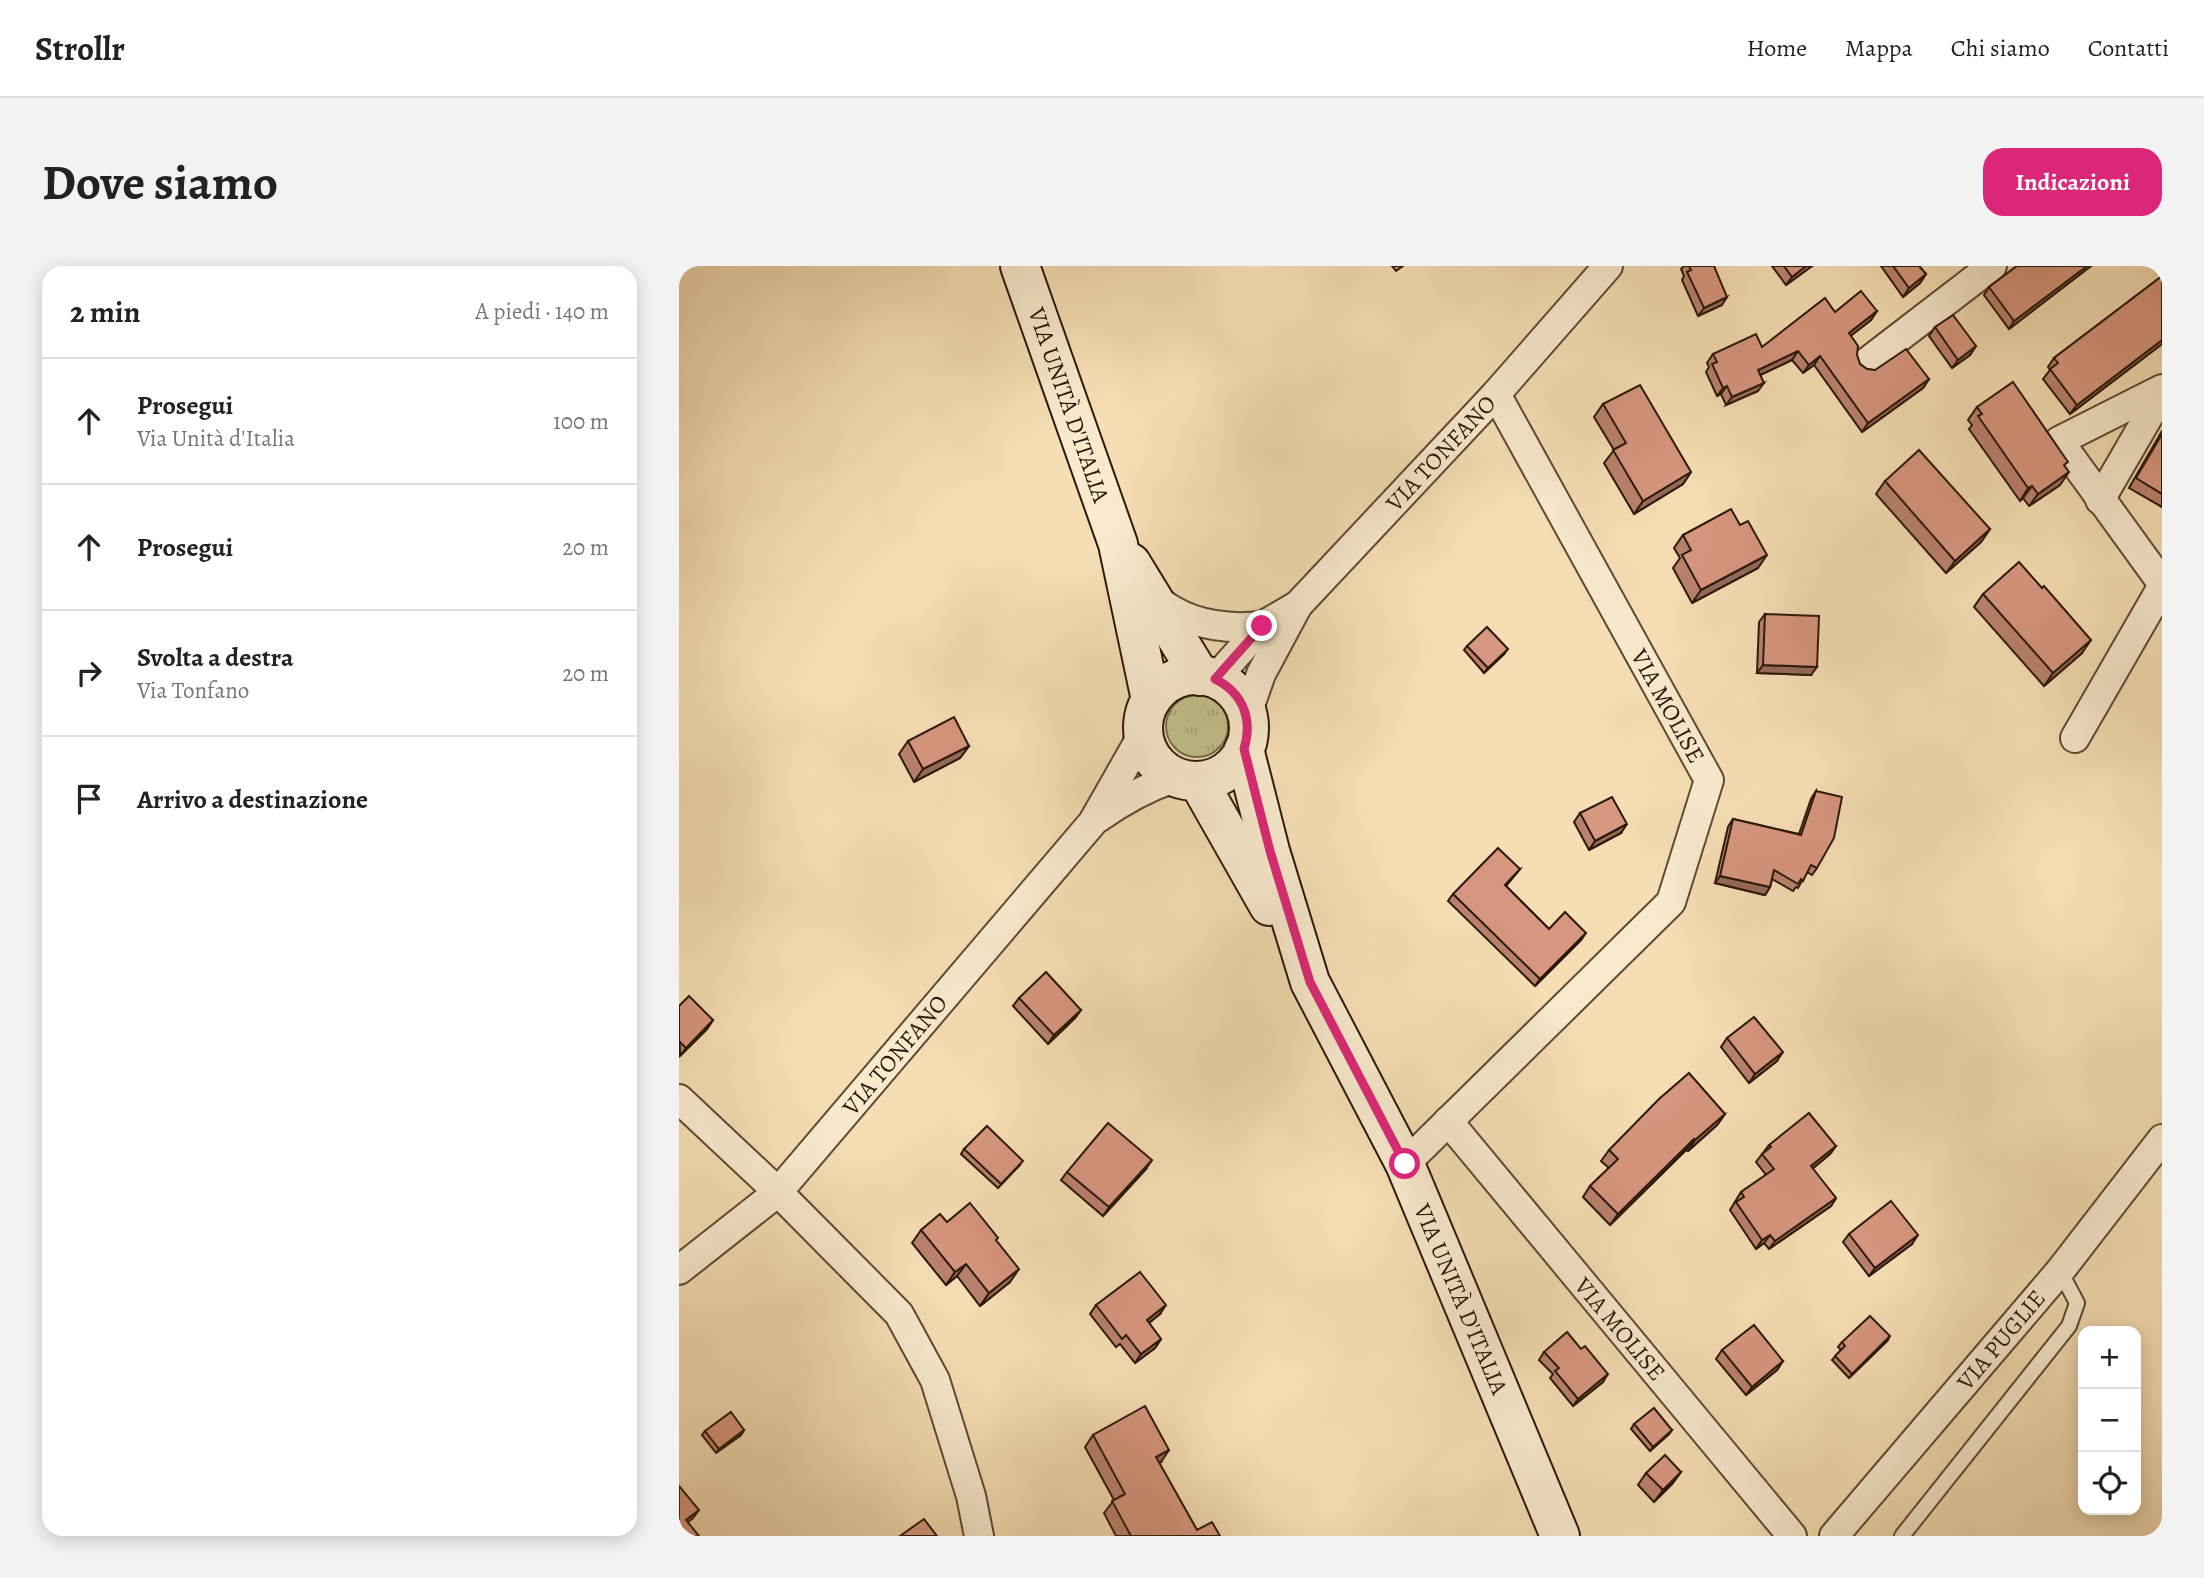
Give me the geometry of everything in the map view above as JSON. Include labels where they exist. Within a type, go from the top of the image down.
[{"type":"main road","name":"VIA UNITÀ D'ITALIA","points":[[1020,266],[1118,544]]},
{"type":"main road","points":[[1118,544],[1207,677]]},
{"type":"main road","points":[[1118,544],[1147,717],[1146,746],[1158,765],[1187,779],[1221,775],[1238,760],[1245,732],[1235,692],[1207,677],[1185,676],[1172,681],[1160,689],[1147,717]]},
{"type":"main road","name":"VIA UNITÀ D'ITALIA","points":[[1245,732],[1270,851],[1310,982],[1405,1164],[1560,1536]]},
{"type":"main road","points":[[1187,779],[1310,982]]},
{"type":"street","name":"VIA TONFANO","points":[[1207,677],[1262,626],[1298,605],[1496,394],[1608,266]]},
{"type":"street","points":[[1867,362],[1992,266]]},
{"type":"street","points":[[2100,500],[2162,391]]},
{"type":"street","points":[[2075,738],[2162,585],[2059,441],[2162,391]]},
{"type":"street","name":"VIA MOLISE","points":[[1405,1164],[1671,902],[1709,780],[1496,394]]},
{"type":"street","name":"VIA TONFANO","points":[[1150,594],[1160,603],[1196,622],[1227,628],[1262,626]]},
{"type":"street","points":[[1245,732],[1261,674],[1298,605]]},
{"type":"street","points":[[1093,821],[1147,717]]},
{"type":"street","points":[[1093,821],[1146,787],[1187,779]]},
{"type":"street","name":"VIA TONFANO","points":[[679,1270],[778,1192],[1093,821]]},
{"type":"street","points":[[679,1099],[778,1192],[899,1314],[935,1380],[971,1496],[979,1536]]},
{"type":"street","name":"VIA MOLISE","points":[[1448,1121],[1792,1536]]},
{"type":"street","name":"VIA PUGLIE","points":[[1835,1536],[2060,1270],[2162,1139]]},
{"type":"lane","points":[[1902,1536],[2069,1326],[2077,1303],[2060,1270]]},
{"type":"green space","points":[[1191,695],[1203,695],[1219,704],[1226,714],[1226,738],[1219,748],[1203,757],[1191,757],[1180,752],[1171,743],[1166,732],[1166,720],[1171,709],[1180,700]]},
{"type":"building","points":[[1689,266],[1714,266],[1727,297],[1704,308],[1687,272],[1691,270]]},
{"type":"building","points":[[1784,266],[1806,266],[1792,277]]},
{"type":"building","points":[[1893,266],[1919,266],[1926,274],[1909,288]]},
{"type":"building","points":[[2017,266],[2087,266],[2014,321],[1989,287]]},
{"type":"building","points":[[2162,276],[2162,340],[2077,405],[2050,369],[2058,363],[2054,358]]},
{"type":"building","points":[[1861,291],[1877,311],[1849,333],[1858,346],[1860,364],[1875,370],[1906,349],[1929,379],[1868,423],[1820,356],[1809,365],[1798,351],[1758,370],[1764,383],[1732,397],[1727,386],[1723,388],[1712,364],[1717,362],[1713,354],[1756,334],[1762,347],[1825,298],[1835,312]]},
{"type":"building","points":[[1953,315],[1976,346],[1958,360],[1935,327]]},
{"type":"building","points":[[2013,382],[2068,462],[2064,465],[2069,472],[2038,494],[2032,486],[2028,488],[1978,416],[1982,414],[1977,407]]},
{"type":"building","points":[[1640,385],[1691,472],[1643,501],[1613,450],[1626,443],[1603,404]]},
{"type":"building","points":[[2162,434],[2162,494],[2136,478]]},
{"type":"building","points":[[1919,450],[1990,529],[1955,561],[1885,481]]},
{"type":"building","points":[[1731,509],[1740,525],[1748,521],[1767,555],[1701,590],[1682,555],[1691,550],[1683,535]]},
{"type":"building","points":[[2019,562],[2091,640],[2053,673],[1983,594]]},
{"type":"building","points":[[1765,614],[1819,616],[1817,667],[1763,665]]},
{"type":"building","points":[[1487,627],[1508,649],[1488,668],[1467,646]]},
{"type":"building","points":[[954,717],[969,746],[923,769],[908,741]]},
{"type":"building","points":[[1816,791],[1842,797],[1834,838],[1817,868],[1811,865],[1803,881],[1801,879],[1798,884],[1774,870],[1770,887],[1720,876],[1733,819],[1801,835]]},
{"type":"building","points":[[1612,797],[1627,824],[1595,841],[1580,813]]},
{"type":"building","points":[[1498,848],[1520,869],[1505,885],[1549,929],[1565,912],[1586,933],[1540,979],[1453,894]]},
{"type":"building","points":[[1046,972],[1081,1010],[1054,1035],[1019,998]]},
{"type":"building","points":[[689,996],[713,1020],[686,1048],[679,1041],[679,1006]]},
{"type":"building","points":[[1754,1017],[1783,1052],[1755,1074],[1727,1038]]},
{"type":"building","points":[[1689,1073],[1725,1114],[1694,1139],[1618,1214],[1590,1186],[1618,1159],[1609,1150]]},
{"type":"building","points":[[1809,1113],[1836,1146],[1811,1166],[1836,1198],[1775,1241],[1770,1235],[1762,1240],[1736,1202],[1744,1197],[1741,1192],[1774,1169],[1762,1154],[1771,1147],[1769,1145]]},
{"type":"building","points":[[1108,1123],[1152,1160],[1109,1207],[1067,1172]]},
{"type":"building","points":[[987,1126],[1023,1161],[1001,1184],[964,1149]]},
{"type":"building","points":[[1891,1201],[1918,1235],[1875,1268],[1849,1234]]},
{"type":"building","points":[[970,1203],[1019,1269],[989,1293],[966,1264],[955,1272],[921,1230],[940,1214],[947,1222]]},
{"type":"building","points":[[1140,1272],[1166,1305],[1147,1320],[1161,1339],[1141,1354],[1126,1335],[1122,1339],[1096,1305]]},
{"type":"building","points":[[1870,1316],[1890,1336],[1852,1374],[1835,1356],[1845,1346],[1842,1342]]},
{"type":"building","points":[[1754,1325],[1783,1361],[1752,1387],[1722,1350]]},
{"type":"building","points":[[1567,1332],[1581,1349],[1585,1346],[1608,1374],[1578,1399],[1555,1371],[1559,1368],[1544,1352]]},
{"type":"building","points":[[1145,1406],[1169,1450],[1156,1457],[1197,1530],[1212,1522],[1220,1536],[1131,1536],[1112,1501],[1125,1494],[1093,1435]]},
{"type":"building","points":[[1654,1408],[1672,1430],[1653,1447],[1634,1424]]},
{"type":"building","points":[[731,1412],[744,1430],[719,1449],[705,1431]]},
{"type":"building","points":[[1665,1455],[1681,1472],[1663,1490],[1646,1473]]},
{"type":"building","points":[[679,1486],[699,1510],[686,1520],[699,1536],[679,1536]]},
{"type":"building","points":[[924,1519],[937,1536],[900,1536]]},
{"type":"route","points":[[1262,626],[1215,679],[1235,692],[1247,714],[1248,738],[1244,749],[1281,890],[1310,982],[1405,1164]]}]
